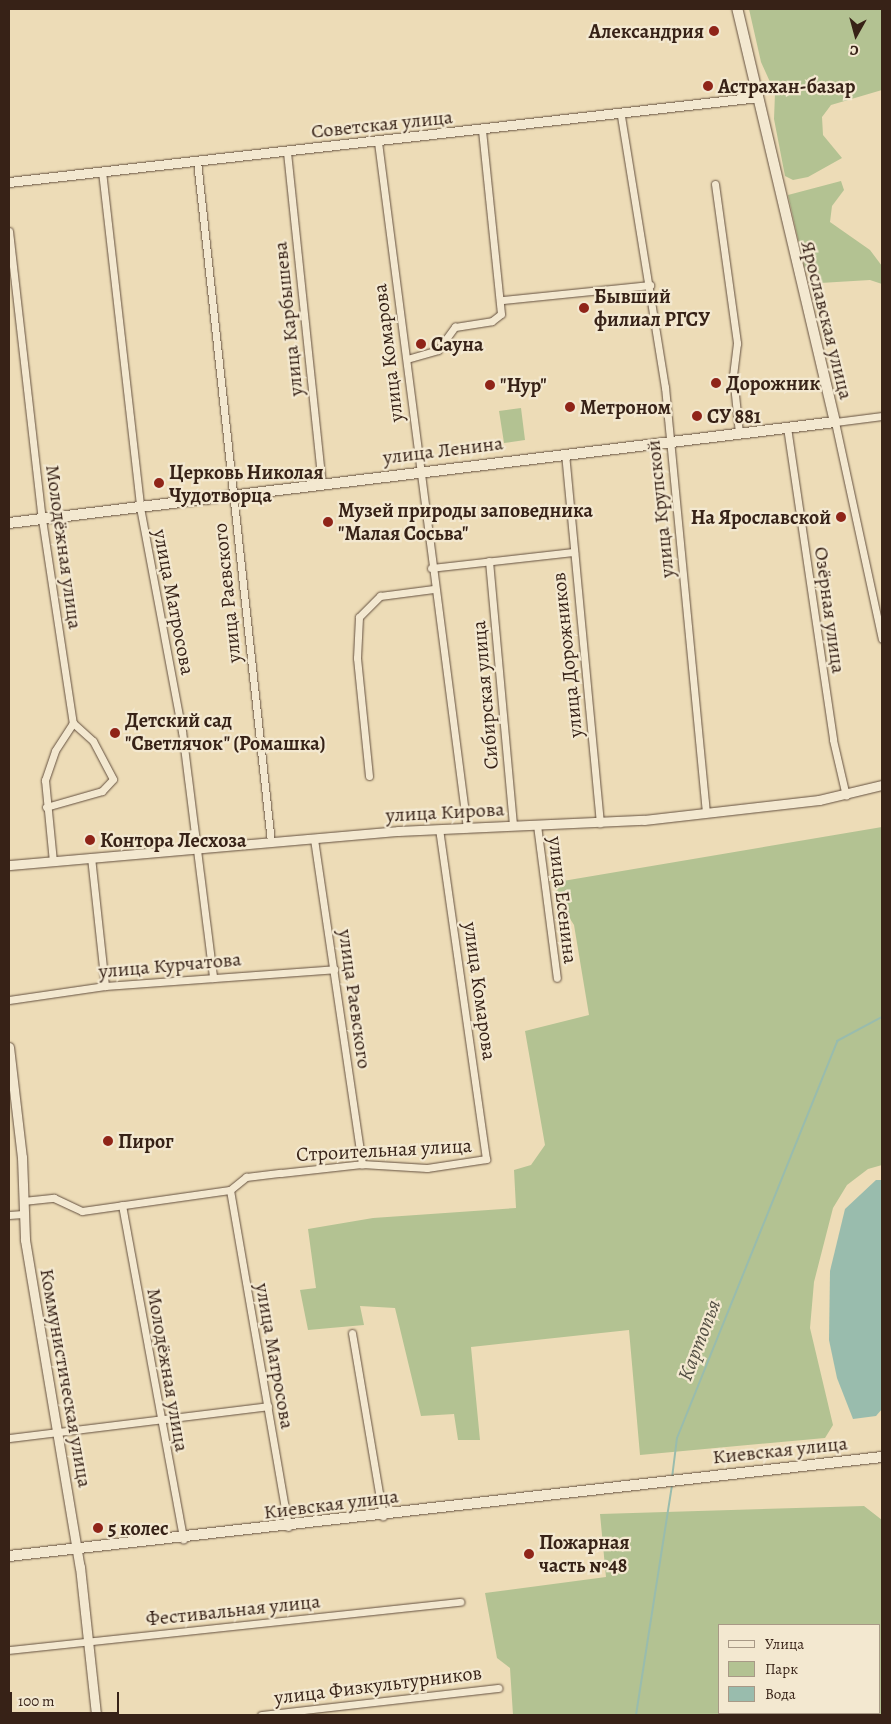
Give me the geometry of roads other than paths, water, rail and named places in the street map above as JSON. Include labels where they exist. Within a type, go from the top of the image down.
[{"type":"main road","name":"Ярославская улица","points":[[737,9],[835,422]]},
{"type":"main road","name":"улица Ленина","points":[[9,523],[418,470],[835,422]]},
{"type":"main road","name":"Киевская улица","points":[[9,1556],[183,1540],[682,1478],[882,1457]]},
{"type":"street","name":"Советская улица","points":[[9,182],[621,116],[758,98]]},
{"type":"street","name":"улица Крупской","points":[[621,116],[650,285],[670,441],[706,812]]},
{"type":"street","points":[[407,359],[438,350],[459,325],[498,318],[503,300],[482,131]]},
{"type":"street","name":"улица Комарова","points":[[378,142],[407,359],[418,470],[467,828]]},
{"type":"street","name":"улица Карбышева","points":[[287,152],[322,483]]},
{"type":"street","name":"улица Раевского","points":[[197,161],[271,842]]},
{"type":"street","name":"улица Матросова","points":[[102,171],[140,507],[200,848],[213,978]]},
{"type":"street","points":[[715,184],[737,343],[733,375],[739,433]]},
{"type":"street","name":"Молодёжная улица","points":[[9,231],[42,519],[73,723]]},
{"type":"street","points":[[503,300],[650,285]]},
{"type":"street","name":"улица Ленина","points":[[835,422],[882,416]]},
{"type":"street","name":"Ярославская улица","points":[[835,422],[882,639]]},
{"type":"street","name":"Озёрная улица","points":[[787,428],[833,740],[846,796]]},
{"type":"street","name":"улица Дорожников","points":[[565,453],[600,823]]},
{"type":"street","points":[[431,568],[574,552]]},
{"type":"street","name":"Сибирская улица","points":[[489,561],[513,826]]},
{"type":"street","points":[[369,776],[356,648],[359,617],[380,596],[434,589]]},
{"type":"street","points":[[46,807],[102,791],[113,779],[93,741],[73,723],[47,768],[46,807],[53,861]]},
{"type":"street","name":"улица Кирова","points":[[9,865],[440,829],[600,823],[846,796],[882,785]]},
{"type":"street","name":"улица Есенина","points":[[537,825],[557,978]]},
{"type":"street","name":"улица Комарова","points":[[440,829],[486,1159]]},
{"type":"street","name":"улица Раевского","points":[[314,839],[362,1164]]},
{"type":"street","points":[[91,857],[105,986]]},
{"type":"street","name":"улица Курчатова","points":[[9,1000],[105,986],[334,969]]},
{"type":"street","name":"Коммунистическая улица","points":[[9,1047],[11,1094],[23,1214],[77,1550],[96,1715]]},
{"type":"street","name":"Строительная улица","points":[[23,1201],[54,1198],[79,1211],[230,1190],[246,1177],[362,1164],[427,1168],[486,1159]]},
{"type":"street","name":"улица Матросова","points":[[230,1190],[288,1528]]},
{"type":"street","name":"Молодёжная улица","points":[[122,1205],[183,1540]]},
{"type":"street","points":[[9,1215],[23,1214]]},
{"type":"street","points":[[352,1333],[383,1516]]},
{"type":"street","points":[[9,1438],[58,1434],[268,1406]]},
{"type":"street","name":"Фестивальная улица","points":[[9,1650],[460,1602]]},
{"type":"street","name":"улица Физкультурников","points":[[261,1715],[498,1688]]},
{"type":"water","points":[[876,1180],[882,1180],[882,1409],[876,1416],[853,1419],[837,1378],[829,1340],[830,1271],[845,1209]]},
{"type":"waterway","name":"Картопья","points":[[672,1478],[677,1438],[837,1041],[882,1017]]},
{"type":"waterway","name":"Картопья","points":[[636,1715],[672,1485]]},
{"type":"place","name":"Александрия","points":[[714,31]]},
{"type":"place","name":"Астрахан-базар","points":[[708,86]]},
{"type":"place","name":"Бывший филиал РГСУ","points":[[584,308]]},
{"type":"place","name":"Сауна","points":[[421,344]]},
{"type":"place","name":"Дорожник","points":[[716,383]]},
{"type":"place","name":"\"Нур\"","points":[[490,385]]},
{"type":"place","name":"Метроном","points":[[570,407]]},
{"type":"place","name":"СУ 881","points":[[697,416]]},
{"type":"place","name":"Церковь Николая Чудотворца","points":[[159,483]]},
{"type":"place","name":"На Ярославской","points":[[841,517]]},
{"type":"place","name":"Музей природы заповедника \"Малая Сосьва\"","points":[[328,522]]},
{"type":"place","name":"Детский сад \"Светлячок\" (Ромашка)","points":[[115,733]]},
{"type":"place","name":"Контора Лесхоза","points":[[90,840]]},
{"type":"place","name":"Пирог","points":[[108,1141]]},
{"type":"place","name":"5 колес","points":[[98,1528]]},
{"type":"place","name":"Пожарная часть №48","points":[[529,1554]]}]
